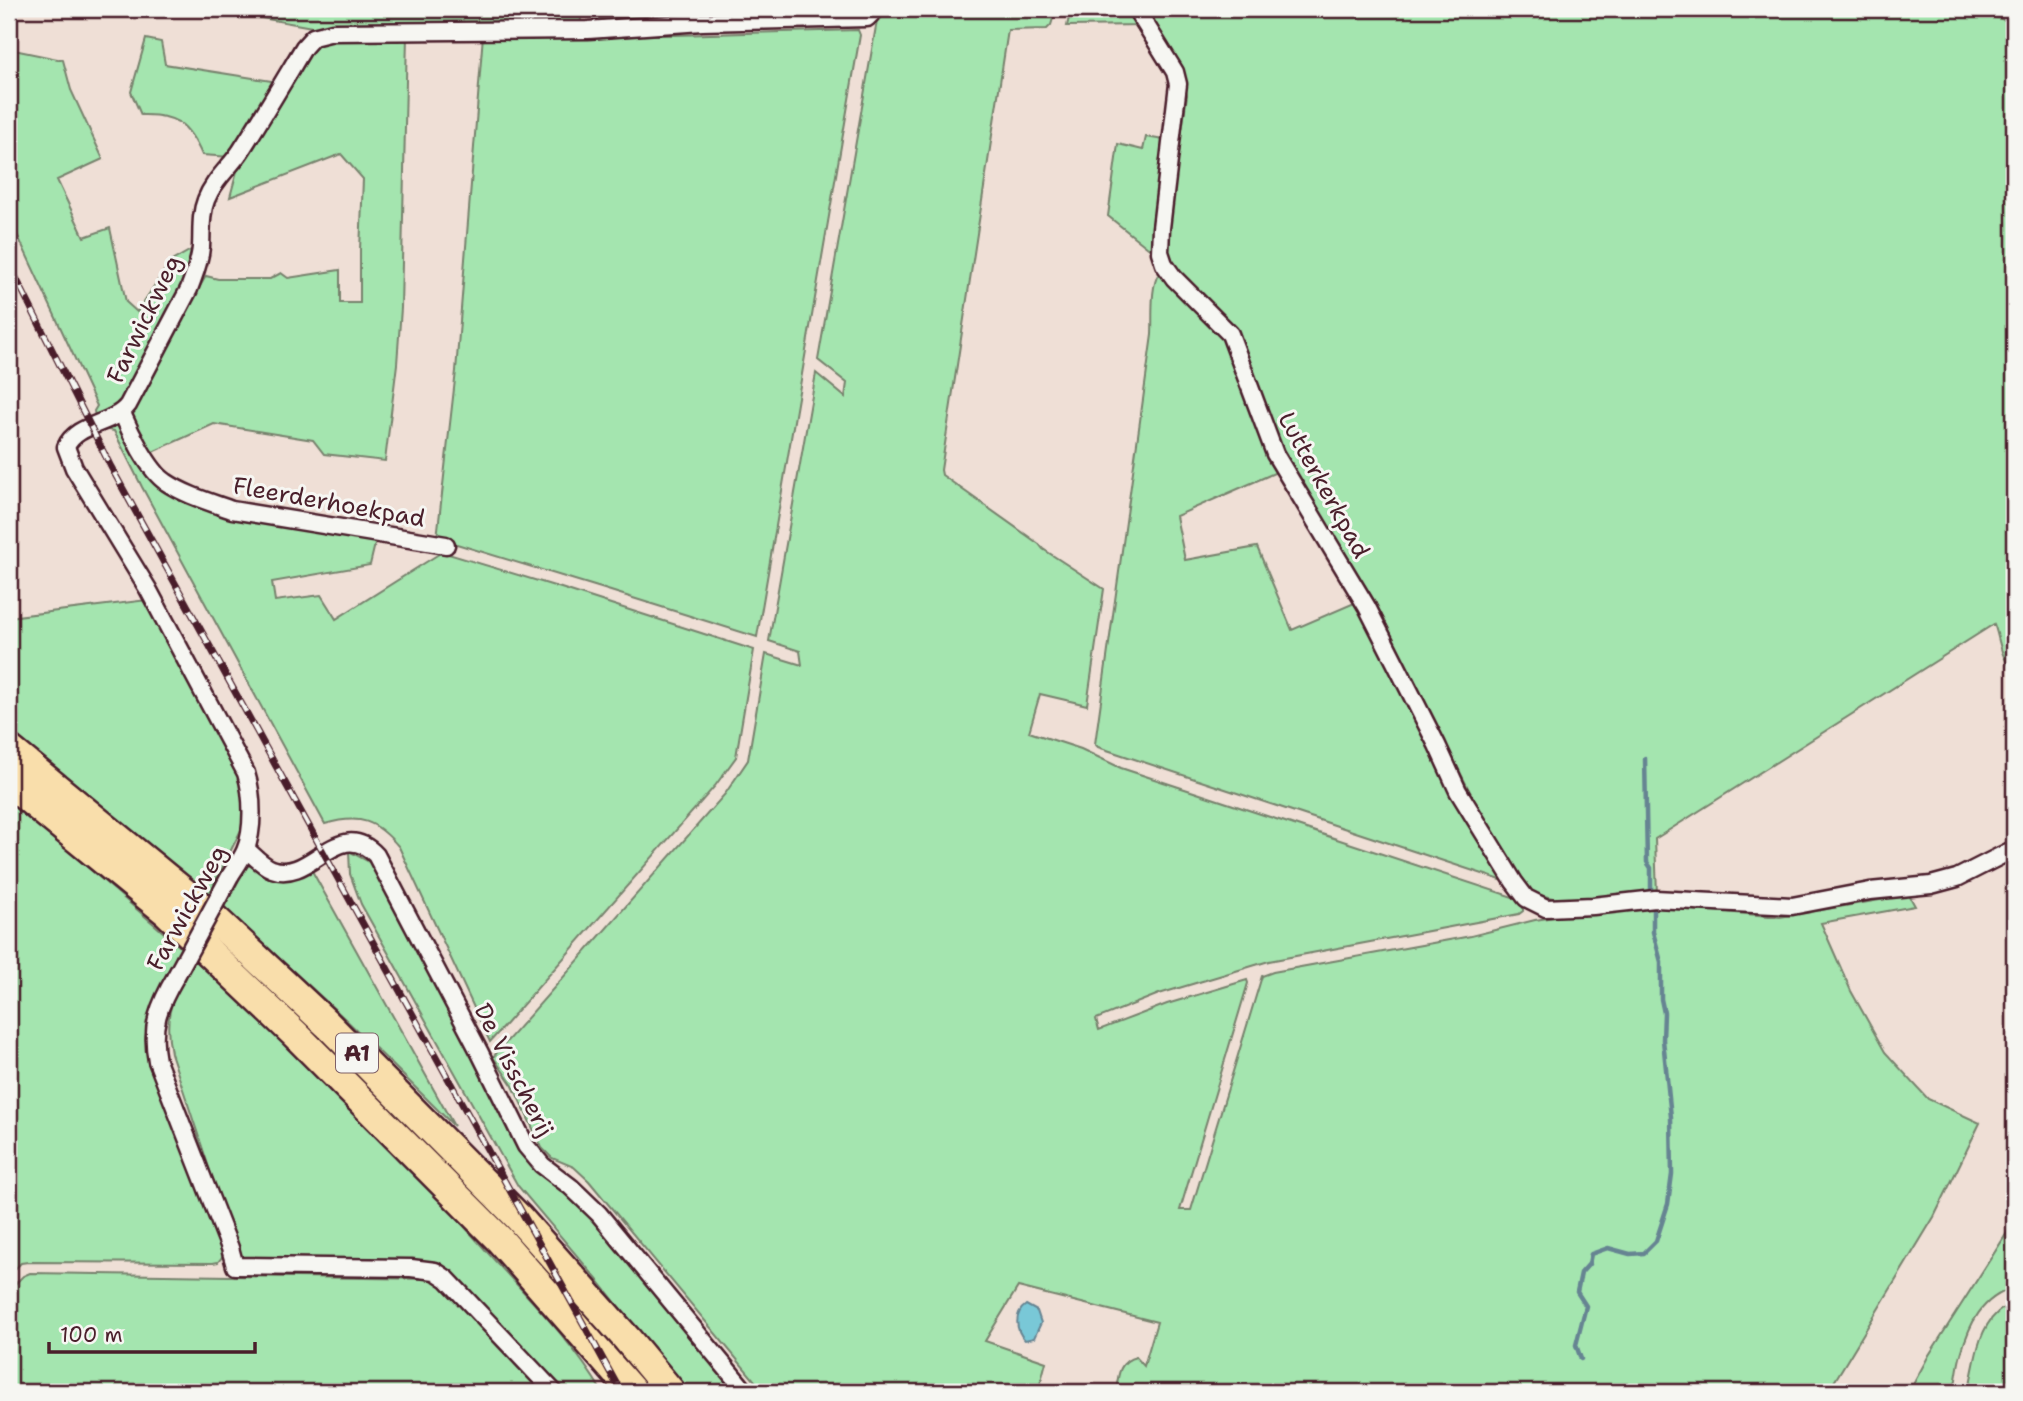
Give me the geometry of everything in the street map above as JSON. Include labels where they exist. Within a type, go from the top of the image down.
[{"type":"highway","name":"A1","points":[[9,749],[202,907],[327,1024],[518,1217],[671,1392]]},
{"type":"highway","name":"A1","points":[[9,783],[168,913],[295,1034],[499,1239],[633,1392]]},
{"type":"street","name":"Farwickweg","points":[[554,1392],[447,1279],[435,1271],[411,1268],[235,1266],[157,1061],[154,1027],[160,1005],[246,849],[252,815],[250,785],[241,760],[148,589],[65,447],[74,436],[122,413],[128,405],[189,289],[201,249],[202,214],[206,200],[313,37],[333,32],[587,30],[702,22],[867,18],[876,9]]},
{"type":"street","name":"Lutterkerkpad","points":[[1136,9],[1175,72],[1178,84],[1161,228],[1160,252],[1163,262],[1174,278],[1230,334],[1275,454],[1367,607],[1458,791],[1526,898],[1546,908],[1655,899],[1792,906],[1870,891],[1931,885],[1957,878],[2014,849]]},
{"type":"street","name":"Fleerderhoekpad","points":[[122,413],[130,432],[159,476],[198,498],[232,510],[446,545]]},
{"type":"street","name":"De Visscherij","points":[[246,849],[269,869],[281,872],[297,868],[352,841],[369,847],[376,855],[480,1053],[526,1146],[542,1165],[571,1187],[599,1214],[746,1392]]},
{"type":"green space","points":[[211,9],[580,9],[581,22],[312,27]]},
{"type":"green space","points":[[592,9],[865,9],[865,14],[594,22]]},
{"type":"green space","points":[[879,9],[1056,9],[1047,29],[1008,30],[941,470],[942,475],[1043,549],[1104,589],[1087,705],[1040,694],[1029,732],[1081,749],[1121,768],[1519,899],[1523,905],[1523,911],[1519,914],[1269,961],[1159,994],[1096,1019],[1099,1030],[1167,1004],[1247,980],[1180,1210],[1191,1210],[1262,976],[1573,914],[1657,906],[1780,917],[1909,895],[1915,906],[1821,923],[1851,991],[1885,1052],[1928,1099],[1980,1123],[1934,1217],[1828,1392],[1116,1392],[1120,1370],[1126,1362],[1136,1357],[1144,1366],[1157,1322],[1018,1287],[985,1341],[1046,1362],[1038,1392],[764,1392],[589,1181],[574,1167],[552,1158],[542,1148],[513,1086],[493,1057],[725,794],[748,760],[766,654],[802,665],[800,651],[769,641],[816,373],[845,397],[847,383],[818,360]]},
{"type":"green space","points":[[1071,9],[1132,9],[1143,25],[1067,26]]},
{"type":"green space","points":[[1145,9],[1969,9],[2014,23],[2014,670],[2003,655],[1994,624],[1655,839],[1657,894],[1573,903],[1530,891],[1477,806],[1376,604],[1278,443],[1235,331],[1226,318],[1174,267],[1165,249],[1187,95],[1175,61]]},
{"type":"green space","points":[[858,30],[860,35],[757,637],[437,538],[456,371],[483,35],[675,35]]},
{"type":"green space","points":[[407,35],[401,308],[385,461],[324,454],[313,440],[214,424],[146,455],[129,420],[133,401],[206,276],[218,279],[270,279],[281,273],[288,278],[340,270],[340,303],[360,303],[363,179],[341,154],[230,197],[237,171],[320,37]]},
{"type":"green space","points":[[146,39],[161,42],[165,64],[278,82],[231,157],[202,155],[186,128],[179,123],[163,116],[141,115],[131,92]]},
{"type":"green space","points":[[9,49],[63,60],[71,90],[103,159],[57,180],[84,237],[110,228],[126,302],[137,312],[170,262],[205,242],[123,404],[95,417],[97,406],[9,217]]},
{"type":"green space","points":[[1146,137],[1170,141],[1153,252],[1108,216],[1118,144],[1143,150]]},
{"type":"green space","points":[[1159,273],[1164,273],[1224,338],[1279,471],[1176,516],[1185,560],[1257,547],[1292,630],[1359,601],[1510,883],[1095,744],[1152,335],[1153,294]]},
{"type":"green space","points":[[117,422],[165,486],[376,540],[370,565],[272,582],[275,601],[321,595],[336,619],[442,552],[754,650],[736,757],[715,786],[490,1042],[399,847],[383,831],[366,822],[348,820],[325,824],[114,431],[102,429]]},
{"type":"green space","points":[[147,600],[241,779],[247,813],[214,884],[230,897],[242,874],[242,868],[246,865],[283,878],[311,869],[454,1126],[344,1018],[276,956],[177,872],[9,737],[9,617]]},
{"type":"green space","points":[[9,802],[214,977],[351,1107],[439,1198],[545,1316],[576,1353],[602,1392],[568,1392],[557,1387],[479,1300],[447,1270],[243,1263],[171,1053],[168,1023],[175,995],[186,977],[173,964],[149,1021],[221,1243],[222,1257],[213,1263],[28,1262],[21,1263],[9,1275]]},
{"type":"green space","points":[[349,851],[377,866],[522,1151],[589,1213],[738,1392],[687,1392],[518,1186],[361,904],[350,874]]},
{"type":"green space","points":[[2014,1222],[2014,1288],[1993,1298],[1973,1322],[1961,1354],[1953,1392],[1909,1392],[1929,1355]]},
{"type":"green space","points":[[30,1273],[432,1279],[456,1298],[542,1392],[9,1392],[9,1290]]},
{"type":"green space","points":[[2012,1303],[2014,1392],[1968,1392],[1980,1340],[1990,1321]]},
{"type":"water","points":[[1026,1305],[1037,1311],[1041,1323],[1034,1338],[1025,1340],[1017,1322],[1019,1312]]},
{"type":"waterway","points":[[1645,758],[1647,862],[1651,868],[1651,892]]},
{"type":"waterway","points":[[1581,1359],[1576,1345],[1586,1306],[1577,1292],[1581,1273],[1589,1264],[1591,1254],[1608,1248],[1630,1254],[1644,1253],[1656,1241],[1668,1204],[1672,1174],[1671,1117],[1663,1040],[1661,962],[1653,932],[1653,907]]},
{"type":"railway","points":[[9,264],[111,467],[621,1392]]}]
